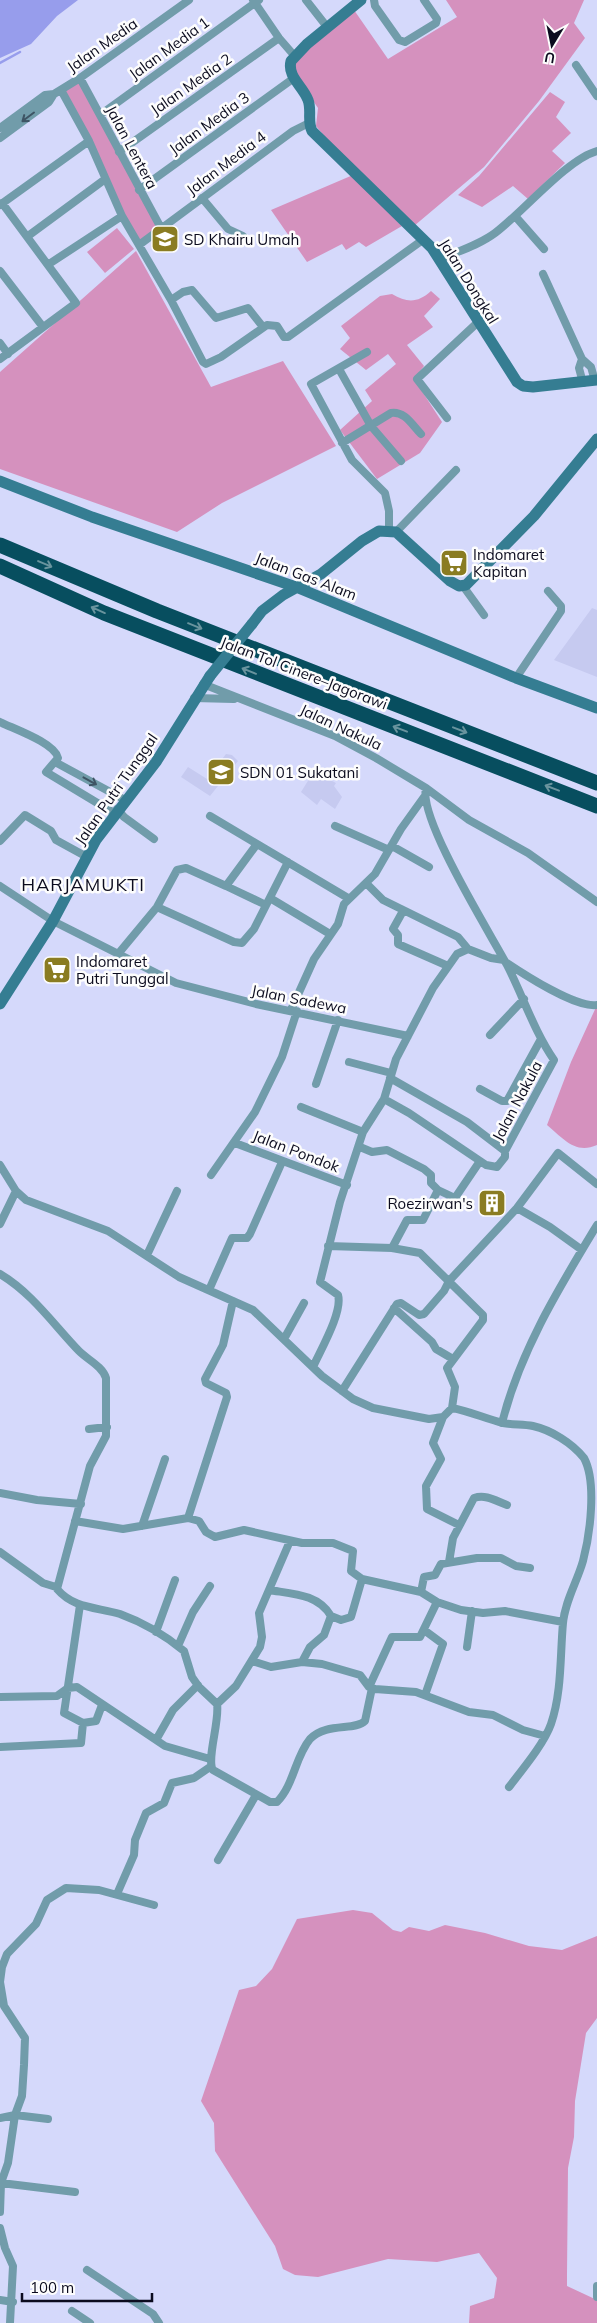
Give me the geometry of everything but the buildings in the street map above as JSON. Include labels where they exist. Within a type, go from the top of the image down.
[{"type":"highway","name":"Jalan Tol Cinere–Jagorawi","points":[[0,545],[176,619],[597,784]]},
{"type":"highway","name":"Jalan Tol Cinere–Jagorawi","points":[[0,566],[104,613],[597,806]]},
{"type":"street","name":"Jalan Media","points":[[57,92],[80,78],[189,0]]},
{"type":"street","points":[[306,0],[324,24]]},
{"type":"street","points":[[309,123],[309,101],[294,78],[290,67],[292,58],[361,0]]},
{"type":"street","points":[[374,0],[375,6],[399,40],[405,42],[436,23],[437,19],[424,0]]},
{"type":"street","points":[[255,1],[279,38],[292,52]]},
{"type":"street","name":"Jalan Media 1","points":[[100,115],[255,1]]},
{"type":"street","name":"Jalan Media 2","points":[[119,152],[279,38]]},
{"type":"street","points":[[576,65],[596,94]]},
{"type":"street","name":"Jalan Lentera","points":[[80,78],[161,228]]},
{"type":"street","name":"Jalan Media 3","points":[[139,190],[294,78]]},
{"type":"street","points":[[0,128],[45,95],[57,92]]},
{"type":"street","points":[[0,138],[49,102],[57,92]]},
{"type":"street","points":[[57,92],[89,141],[104,180],[122,216],[171,300],[203,362],[206,364],[221,357],[263,327],[275,326],[284,337],[288,337],[424,239]]},
{"type":"street","name":"Jalan Media 4","points":[[139,245],[293,131],[309,123]]},
{"type":"street","name":"Jalan Dongkal","points":[[309,123],[312,131],[328,149],[424,239],[440,259],[477,323],[520,385],[533,387],[592,381]]},
{"type":"street","points":[[0,359],[76,303],[28,236],[1,204],[89,141]]},
{"type":"street","points":[[440,259],[482,242],[515,216],[554,180],[583,158],[597,151]]},
{"type":"street","points":[[28,236],[104,180]]},
{"type":"street","points":[[202,198],[228,229],[243,236]]},
{"type":"street","points":[[49,264],[122,216]]},
{"type":"street","points":[[515,216],[544,249]]},
{"type":"street","points":[[0,271],[43,327]]},
{"type":"street","points":[[543,274],[582,359],[591,367],[592,381]]},
{"type":"street","points":[[171,300],[183,292],[192,290],[216,318],[247,308],[263,327]]},
{"type":"street","points":[[448,418],[417,379],[477,323]]},
{"type":"street","points":[[0,343],[8,354]]},
{"type":"street","points":[[367,352],[311,384],[352,460],[385,493],[392,531],[456,585],[463,586],[476,576],[534,516],[597,439]]},
{"type":"street","points":[[582,359],[579,368],[592,381]]},
{"type":"street","points":[[339,369],[371,426],[401,461]]},
{"type":"street","points":[[342,443],[391,413],[397,412],[403,414],[421,434]]},
{"type":"street","points":[[392,531],[456,470]]},
{"type":"street","name":"Jalan Gas Alam","points":[[0,481],[92,517],[296,587],[516,678],[597,708]]},
{"type":"street","name":"Jalan Putri Tunggal","points":[[0,1004],[53,921],[87,857],[119,807],[156,762],[194,698],[207,680],[252,624],[271,604],[325,571],[370,535],[392,531]]},
{"type":"street","points":[[463,586],[484,615]]},
{"type":"street","points":[[516,678],[562,609],[548,590]]},
{"type":"street","name":"Jalan Nakula","points":[[207,680],[241,699],[346,742],[426,788],[461,815],[528,853],[597,902]]},
{"type":"street","name":"Jalan Nakula","points":[[194,698],[241,699]]},
{"type":"street","points":[[0,722],[46,744],[57,752],[58,757],[46,772],[119,807]]},
{"type":"street","points":[[55,762],[119,807],[124,817],[154,839]]},
{"type":"street","points":[[211,1175],[255,1112],[282,1057],[294,1011],[308,970],[338,924],[344,904],[348,898],[367,884],[424,797],[426,788]]},
{"type":"street","name":"Jalan Nakula","points":[[424,797],[459,879],[505,962],[524,999],[541,1039],[554,1060],[504,1151],[505,1158],[497,1167],[490,1167],[480,1161]]},
{"type":"street","points":[[0,842],[25,815],[51,831],[56,840],[87,857]]},
{"type":"street","points":[[210,816],[348,898]]},
{"type":"street","points":[[335,826],[391,848],[429,867]]},
{"type":"street","points":[[226,886],[257,844]]},
{"type":"street","points":[[157,907],[238,944],[246,942],[288,862]]},
{"type":"street","points":[[118,954],[157,907],[177,870],[182,868],[268,901],[330,934]]},
{"type":"street","points":[[367,884],[383,900],[458,937],[468,949],[505,962],[556,991],[587,1004],[597,1005]]},
{"type":"street","name":"Jalan Sadewa","points":[[0,886],[53,921],[188,988],[408,1036]]},
{"type":"street","points":[[403,911],[392,929],[398,935],[398,944],[448,966]]},
{"type":"street","points":[[313,1367],[330,1328],[339,1301],[338,1295],[320,1282],[328,1246],[360,1147],[363,1132],[384,1099],[391,1075],[408,1036],[433,988],[457,954],[468,949]]},
{"type":"street","points":[[490,1035],[524,999]]},
{"type":"street","points":[[316,1084],[338,1020]]},
{"type":"street","points":[[480,1089],[502,1101],[507,1101],[541,1039]]},
{"type":"street","points":[[349,1062],[391,1075],[467,1122],[504,1151]]},
{"type":"street","points":[[360,1147],[372,1152],[387,1150],[424,1168],[431,1175],[431,1183],[438,1190],[451,1197],[458,1196],[480,1161],[409,1113],[384,1099]]},
{"type":"street","points":[[301,1107],[363,1132]]},
{"type":"street","name":"Jalan Pondok","points":[[235,1142],[282,1162],[347,1185]]},
{"type":"street","points":[[342,1391],[394,1308],[401,1303],[423,1315],[441,1296],[449,1281],[516,1208],[558,1154],[597,1184]]},
{"type":"street","points":[[209,1290],[232,1238],[247,1238],[250,1234],[282,1162]]},
{"type":"street","points":[[0,1166],[16,1191],[26,1200],[108,1231],[180,1278],[253,1310],[313,1367],[353,1399],[388,1412],[429,1419],[443,1417]]},
{"type":"street","points":[[392,1248],[407,1220],[423,1220],[438,1190]]},
{"type":"street","points":[[0,1224],[16,1191]]},
{"type":"street","points":[[147,1255],[177,1191]]},
{"type":"street","points":[[516,1208],[550,1227],[582,1250]]},
{"type":"street","points":[[502,1423],[516,1375],[550,1304],[597,1225]]},
{"type":"street","points":[[328,1246],[392,1248],[414,1251],[424,1256],[484,1318],[447,1368],[455,1387],[452,1408],[443,1417],[433,1440],[434,1447],[441,1459],[426,1486],[427,1509],[459,1525]]},
{"type":"street","points":[[0,1274],[26,1294],[81,1353],[102,1371],[106,1378],[107,1427],[105,1441],[90,1466],[81,1504],[56,1587]]},
{"type":"street","points":[[188,1518],[227,1397],[226,1393],[206,1382],[205,1379],[223,1345],[233,1301]]},
{"type":"street","points":[[284,1339],[304,1303]]},
{"type":"street","points":[[394,1308],[432,1342],[436,1349],[453,1359]]},
{"type":"street","points":[[452,1408],[502,1423],[535,1427],[548,1431],[576,1451],[589,1468],[594,1492],[583,1562],[569,1596],[563,1622],[555,1706],[550,1726],[509,1787]]},
{"type":"street","points":[[89,1429],[107,1427]]},
{"type":"street","points":[[142,1526],[165,1459]]},
{"type":"street","points":[[0,1492],[37,1500],[81,1504]]},
{"type":"street","points":[[448,1562],[453,1538],[474,1498],[481,1496],[490,1498],[506,1506]]},
{"type":"street","points":[[75,1521],[120,1530],[188,1518],[199,1521],[206,1532],[215,1536],[244,1530],[302,1544],[333,1543],[347,1547],[354,1554],[351,1571],[362,1579],[421,1592],[437,1602],[472,1611],[504,1611],[563,1622]]},
{"type":"street","points":[[117,1894],[134,1855],[135,1840],[146,1813],[164,1803],[172,1783],[194,1778],[210,1763],[216,1734],[217,1704],[236,1686],[262,1642],[259,1613],[290,1541]]},
{"type":"street","points":[[0,1552],[43,1583],[56,1587],[67,1600],[122,1615],[156,1632],[178,1646],[186,1654],[192,1677],[217,1704]]},
{"type":"street","points":[[421,1592],[424,1577],[435,1575],[439,1566],[448,1562],[477,1558],[501,1558],[516,1566],[530,1568]]},
{"type":"street","points":[[269,1590],[317,1600],[326,1607],[331,1616],[341,1620],[351,1617],[362,1579]]},
{"type":"street","points":[[156,1632],[175,1580]]},
{"type":"street","points":[[178,1646],[193,1612],[210,1586]]},
{"type":"street","points":[[0,1697],[57,1696],[68,1688],[77,1688],[156,1740],[210,1763],[220,1775],[270,1802],[277,1802],[284,1793],[310,1740],[329,1728],[358,1724],[365,1721],[371,1688],[392,1637],[420,1637],[437,1602]]},
{"type":"street","points":[[80,1605],[64,1713],[83,1723],[96,1721],[102,1706]]},
{"type":"street","points":[[467,1647],[472,1611]]},
{"type":"street","points":[[302,1662],[310,1647],[324,1634],[331,1616]]},
{"type":"street","points":[[424,1630],[442,1644],[425,1695]]},
{"type":"street","points":[[252,1661],[271,1666],[302,1662],[322,1664],[356,1673],[371,1688],[409,1691],[425,1695],[468,1712],[493,1715],[523,1730],[545,1736]]},
{"type":"street","points":[[156,1740],[173,1710],[198,1685]]},
{"type":"street","points":[[0,1747],[81,1743],[83,1723]]},
{"type":"street","points":[[218,1860],[256,1795]]},
{"type":"street","points":[[0,2212],[1,2183],[8,2163],[15,2115],[22,2096],[25,2038],[4,2006],[0,1982],[2,1967],[7,1954],[36,1924],[47,1900],[66,1888],[84,1888],[117,1894],[154,1906]]},
{"type":"street","points":[[0,2118],[15,2115],[48,2119]]},
{"type":"street","points":[[1,2183],[75,2192]]},
{"type":"street","points":[[0,2228],[2,2248],[13,2261],[13,2302],[10,2323]]},
{"type":"street","points":[[86,2270],[153,2314],[159,2323]]},
{"type":"street","points":[[597,2286],[597,2297]]},
{"type":"street","points":[[0,2300],[13,2302]]},
{"type":"street","points":[[72,2310],[90,2323]]},
{"type":"shaded area","points":[[446,0],[584,0],[574,23],[585,38],[539,101],[484,167],[414,226],[339,154],[316,126],[318,108],[294,73],[295,61],[354,10],[388,59],[457,17]]},
{"type":"shaded area","points":[[80,78],[161,228],[139,245],[61,90]]},
{"type":"shaded area","points":[[550,92],[565,102],[556,117],[571,133],[552,151],[565,163],[528,199],[513,186],[482,207],[458,195],[479,176]]},
{"type":"shaded area","points":[[353,175],[402,226],[366,247],[359,242],[346,250],[342,244],[307,262],[271,210]]},
{"type":"shaded area","points":[[117,228],[134,249],[105,273],[87,252]]},
{"type":"shaded area","points":[[136,251],[211,387],[283,361],[336,446],[222,503],[177,532],[0,469],[0,372]]},
{"type":"shaded area","points":[[431,291],[440,299],[424,316],[433,327],[407,345],[424,366],[414,379],[442,422],[420,453],[377,479],[340,430],[372,401],[365,390],[396,364],[388,354],[366,370],[340,349],[350,338],[341,326],[380,296],[392,294],[403,299],[417,300]]},
{"type":"shaded area","points":[[592,608],[597,610],[597,677],[554,660]]},
{"type":"shaded area","name":"SDN 01 Sukatani","points":[[226,754],[232,755],[238,761],[210,796],[181,777],[188,767],[207,779]]},
{"type":"shaded area","points":[[317,773],[336,783],[334,786],[342,797],[335,809],[321,799],[317,805],[301,792],[311,776]]},
{"type":"shaded area","points":[[597,1005],[597,1145],[582,1148],[570,1144],[547,1125],[571,1062]]},
{"type":"shaded area","points":[[353,1910],[372,1913],[393,1930],[401,1932],[409,1927],[429,1931],[445,1925],[485,1933],[529,1946],[562,1950],[597,1936],[597,2018],[586,2033],[575,2101],[574,2137],[568,2168],[567,2286],[597,2300],[597,2323],[469,2323],[470,2306],[494,2298],[497,2278],[479,2253],[437,2262],[388,2259],[318,2277],[295,2275],[283,2269],[275,2246],[215,2151],[214,2123],[201,2101],[239,1990],[256,1986],[272,1969],[297,1919]]},
{"type":"water","points":[[0,0],[78,0],[57,16],[31,44],[0,58]]},
{"type":"waterway","points":[[0,63],[20,52]]},
{"type":"place","name":"SD Khairu Umah","points":[[165,239]]},
{"type":"place","name":"Indomaret Kapitan","points":[[454,563]]},
{"type":"place","name":"SDN 01 Sukatani","points":[[221,772]]},
{"type":"place","name":"Indomaret Putri Tunggal","points":[[57,970]]},
{"type":"place","name":"Roezirwan's","points":[[492,1203]]},
{"type":"district","name":"HARJAMUKTI","points":[[83,884]]}]
